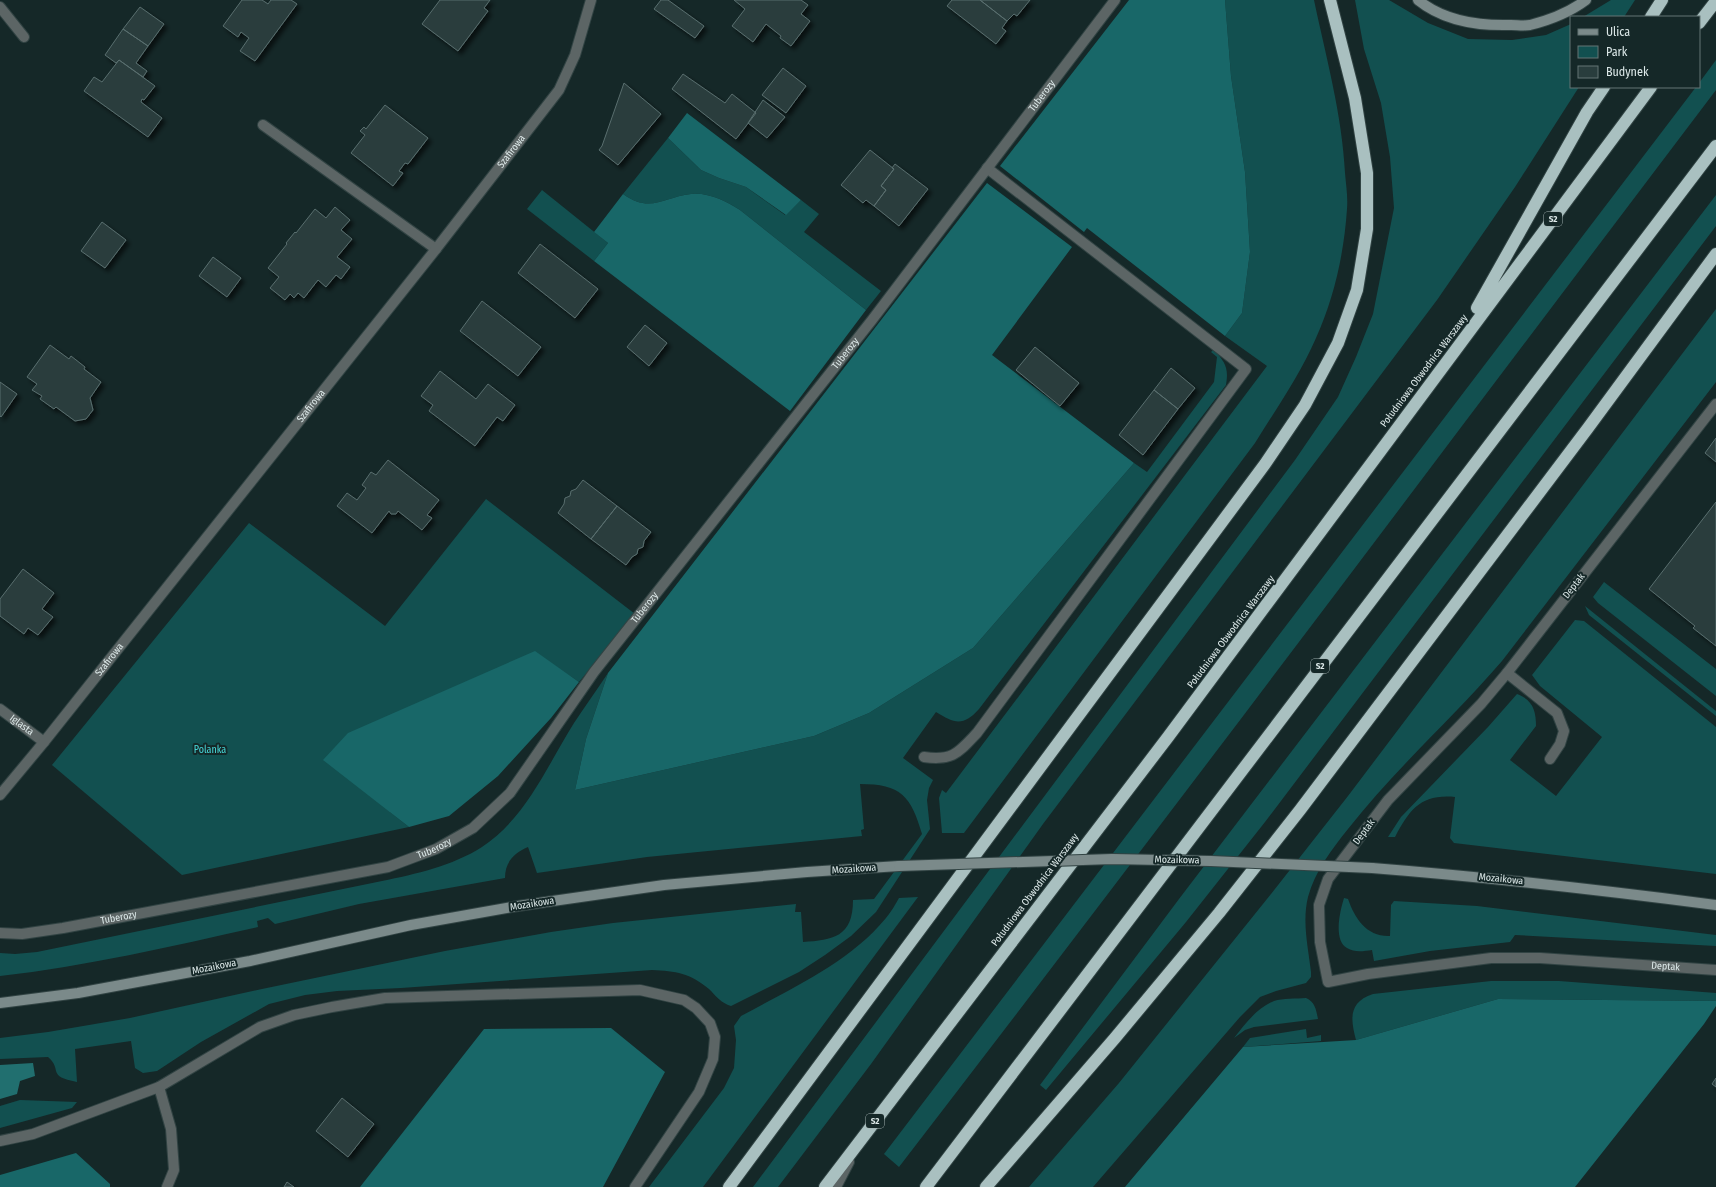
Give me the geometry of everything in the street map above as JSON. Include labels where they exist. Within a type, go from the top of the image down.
[{"type":"highway","points":[[729,1187],[1265,464],[1305,405],[1338,343],[1357,290],[1367,229],[1366,173],[1355,98],[1330,0]]},
{"type":"highway","points":[[1651,16],[1662,0]]},
{"type":"highway","points":[[1700,22],[1716,1]]},
{"type":"highway","points":[[1454,350],[1588,112],[1603,88]]},
{"type":"highway","name":"Południowa Obwodnica Warszawy","points":[[825,1187],[1168,737],[1454,350],[1650,88]]},
{"type":"highway","name":"S2","points":[[926,1187],[1716,146]]},
{"type":"highway","points":[[986,1187],[1125,1026],[1219,913],[1300,810],[1588,428],[1716,254]]},
{"type":"highway","points":[[1702,273],[1716,259]]},
{"type":"street","name":"Szafirowa","points":[[0,794],[44,742],[436,250],[559,90],[574,55],[591,0]]},
{"type":"street","name":"Tuberozy","points":[[0,933],[22,934],[63,928],[388,867],[436,849],[473,828],[510,793],[594,672],[872,320],[1115,0]]},
{"type":"street","points":[[1418,0],[1423,4],[1454,19],[1494,25],[1529,25],[1572,11],[1586,0]]},
{"type":"street","points":[[0,7],[24,37]]},
{"type":"street","points":[[263,125],[436,250]]},
{"type":"street","points":[[924,757],[938,759],[948,758],[960,751],[976,733],[1246,368],[987,168]]},
{"type":"street","name":"Deptak","points":[[1716,404],[1507,673],[1481,704],[1388,800],[1328,879],[1319,905],[1320,942],[1328,982],[1368,974],[1491,958],[1540,958],[1716,970]]},
{"type":"street","points":[[1507,673],[1557,714],[1564,732],[1560,744],[1550,759]]},
{"type":"street","name":"Iglasta","points":[[0,709],[44,742]]},
{"type":"street","name":"Mozaikowa","points":[[0,1003],[78,993],[234,964],[410,925],[518,906],[664,885],[807,872],[899,866],[1112,859],[1211,861],[1372,868],[1481,876],[1716,905]]},
{"type":"street","points":[[0,1141],[32,1134],[159,1087],[260,1027],[294,1015],[385,998],[640,990],[684,1000],[696,1008],[710,1023],[715,1037],[713,1059],[699,1092],[635,1187]]},
{"type":"street","points":[[159,1087],[171,1130],[174,1170],[167,1187]]},
{"type":"street","points":[[836,1187],[860,1140]]},
{"type":"green space","points":[[1225,0],[1314,0],[1341,129],[1347,196],[1346,226],[1341,259],[1328,307],[1310,352],[1255,443],[964,833],[942,833],[939,798],[942,790],[946,793],[1267,366],[1225,336],[1242,313],[1250,252],[1245,172],[1231,76]]},
{"type":"green space","points":[[1355,0],[1389,0],[1428,23],[1468,39],[1512,40],[1546,35],[1570,24],[1570,88],[1578,88],[1515,187],[1437,300],[1043,824],[871,1064],[778,1187],[753,1187],[1295,460],[1338,397],[1373,314],[1394,208],[1390,157],[1381,103],[1364,49]]},
{"type":"green space","points":[[1611,0],[1635,0],[1625,16],[1585,16]]},
{"type":"green space","points":[[1716,60],[1716,90],[1207,764],[899,1167],[884,1154],[1695,88],[1700,88],[1700,82]]},
{"type":"green space","points":[[668,138],[701,170],[746,187],[785,215],[801,200],[819,214],[804,232],[881,291],[866,310],[740,210],[723,200],[704,194],[691,194],[649,204],[633,200],[623,194]]},
{"type":"green space","points":[[542,190],[608,243],[594,261],[527,209]]},
{"type":"green space","points":[[1716,195],[1716,226],[1265,822],[1186,922],[1046,1090],[1040,1085],[1179,899]]},
{"type":"green space","points":[[1716,309],[1716,382],[1502,661],[1366,807],[1336,844],[1320,869],[1311,887],[1306,906],[1306,934],[1311,977],[1306,983],[1260,997],[1240,1017],[1093,1187],[1029,1187],[1119,1083],[1348,796]]},
{"type":"green space","points":[[1214,349],[1221,358],[1226,369],[1226,385],[979,709],[968,719],[963,721],[953,721],[936,712],[903,758],[933,780],[929,788],[927,800],[930,829],[876,912],[851,936],[799,972],[731,1006],[721,1001],[709,989],[689,976],[676,972],[652,970],[401,988],[337,991],[305,995],[269,1004],[201,1042],[157,1071],[143,1073],[135,1068],[131,1041],[75,1049],[77,1082],[67,1080],[58,1075],[48,1057],[0,1059],[0,1038],[48,1032],[130,1018],[445,951],[551,932],[613,923],[796,904],[795,912],[801,912],[803,942],[832,938],[839,934],[845,929],[849,922],[853,900],[874,899],[922,834],[918,821],[908,801],[895,790],[885,786],[860,784],[864,829],[861,830],[862,836],[647,857],[537,873],[528,847],[518,852],[511,859],[505,872],[505,878],[359,904],[275,924],[268,918],[257,921],[258,927],[162,948],[65,967],[0,976],[0,953],[15,954],[37,952],[395,878],[434,868],[470,854],[497,835],[523,806],[545,773],[574,723],[608,673],[586,739],[575,790],[814,736],[869,713],[973,648],[1134,463],[1147,472],[1214,382],[1217,357],[1211,352]]},
{"type":"green space","name":"Polanka","points":[[486,499],[635,614],[579,682],[535,652],[390,812],[409,827],[182,875],[52,765],[249,523],[385,626]]},
{"type":"green space","points":[[1604,582],[1716,669],[1716,696],[1598,603],[1593,597]]},
{"type":"green space","points":[[1585,606],[1716,711],[1716,716],[1589,615]]},
{"type":"green space","points":[[1575,620],[1584,621],[1716,727],[1716,874],[1454,843],[1450,838],[1455,797],[1433,798],[1418,805],[1406,819],[1395,837],[1388,837],[1401,817],[1488,727],[1517,694],[1527,699],[1530,703],[1534,711],[1536,726],[1510,760],[1556,796],[1602,737],[1540,686],[1532,675]]},
{"type":"green space","points":[[918,897],[703,1187],[649,1187],[724,1088],[734,1068],[736,1040],[734,1026],[741,1016],[800,985],[855,948],[886,918],[899,898]]},
{"type":"green space","points":[[1344,898],[1348,899],[1358,920],[1368,930],[1382,936],[1390,936],[1391,905],[1394,901],[1477,906],[1716,935],[1716,946],[1515,935],[1510,942],[1430,951],[1374,961],[1372,950],[1350,950],[1340,939],[1339,925]]},
{"type":"green space","points":[[1491,981],[1559,981],[1716,993],[1716,1001],[1498,999],[1356,1040],[1352,1018],[1353,1012],[1359,1001],[1365,997],[1373,994]]},
{"type":"green space","points":[[1306,998],[1316,1009],[1318,1019],[1254,1027],[1245,1030],[1234,1038],[1252,1017],[1268,1004],[1281,999]]},
{"type":"green space","points":[[1306,1029],[1307,1038],[1321,1035],[1321,1041],[1243,1047],[1250,1038]]},
{"type":"green space","points":[[20,1100],[77,1102],[72,1108],[0,1128],[0,1106]]},
{"type":"shaded area","points":[[1129,0],[1225,0],[1231,76],[1245,172],[1250,252],[1242,313],[1225,336],[1087,228],[1084,232],[1000,166]]},
{"type":"shaded area","points":[[687,113],[801,200],[786,215],[746,187],[701,170],[668,138]]},
{"type":"shaded area","points":[[987,183],[1072,247],[992,355],[1134,463],[973,648],[869,713],[814,736],[575,790],[586,739],[608,673]]},
{"type":"shaded area","points":[[623,194],[633,200],[649,204],[691,194],[704,194],[723,200],[740,210],[866,310],[790,411],[594,261],[608,243],[594,232]]},
{"type":"shaded area","points":[[535,651],[579,682],[551,718],[498,776],[449,816],[409,827],[323,760],[348,733]]},
{"type":"shaded area","points":[[1498,999],[1716,1001],[1716,1006],[1704,1024],[1575,1187],[1125,1187],[1243,1047],[1356,1040]]},
{"type":"shaded area","points":[[611,1028],[665,1072],[603,1187],[360,1187],[484,1029]]},
{"type":"shaded area","points":[[33,1063],[35,1076],[20,1081],[17,1094],[0,1099],[0,1065]]},
{"type":"shaded area","points":[[76,1153],[110,1184],[110,1187],[0,1187],[0,1175]]},
{"type":"building","points":[[242,0],[262,0],[268,4],[271,0],[291,0],[297,4],[255,61],[240,51],[249,38],[241,32],[238,37],[223,26]]},
{"type":"building","points":[[440,0],[490,0],[484,8],[488,11],[458,51],[422,24]]},
{"type":"building","points":[[661,0],[668,0],[704,26],[695,38],[654,9]]},
{"type":"building","points":[[734,0],[801,0],[808,5],[801,14],[810,21],[791,46],[780,38],[781,36],[766,24],[753,42],[732,26],[745,9]]},
{"type":"building","points":[[952,0],[980,0],[1007,21],[1002,28],[1006,31],[996,44],[947,6]]},
{"type":"building","points":[[980,0],[1030,0],[1017,16],[1014,14],[1007,21]]},
{"type":"building","points":[[140,7],[164,24],[148,46],[123,29]]},
{"type":"building","points":[[123,29],[148,46],[136,63],[147,71],[143,77],[119,60],[116,63],[105,55]]},
{"type":"building","points":[[119,60],[155,86],[144,100],[142,99],[141,102],[162,118],[148,137],[84,91],[94,77],[102,82]]},
{"type":"building","points":[[783,68],[806,86],[786,113],[762,95]]},
{"type":"building","points":[[683,74],[725,103],[732,94],[756,113],[736,139],[672,89]]},
{"type":"building","points":[[624,83],[661,114],[618,165],[599,150],[602,146]]},
{"type":"building","points":[[763,100],[785,117],[767,138],[748,123]]},
{"type":"building","points":[[385,105],[428,138],[408,164],[405,163],[399,171],[403,173],[393,186],[351,153],[365,135],[360,131],[364,127],[366,129]]},
{"type":"building","points":[[870,150],[894,169],[881,186],[886,190],[874,206],[866,200],[863,203],[841,185]]},
{"type":"building","points":[[895,164],[928,189],[899,226],[874,206],[886,190],[881,186],[894,169],[892,168]]},
{"type":"building","points":[[335,207],[350,220],[341,230],[352,239],[337,257],[350,267],[341,279],[336,275],[326,287],[318,280],[304,298],[298,293],[294,298],[290,294],[285,300],[270,288],[279,277],[268,268],[287,244],[286,243],[315,209],[326,218]]},
{"type":"building","points":[[102,222],[126,240],[105,268],[81,251]]},
{"type":"building","points":[[540,244],[598,289],[575,318],[518,273]]},
{"type":"building","points":[[213,257],[241,278],[227,297],[199,276]]},
{"type":"building","points":[[482,301],[541,347],[518,376],[460,331]]},
{"type":"building","points":[[645,325],[667,343],[649,366],[627,347]]},
{"type":"building","points":[[50,345],[69,359],[71,356],[85,367],[84,369],[101,382],[90,398],[93,410],[86,419],[75,421],[56,407],[54,409],[40,399],[42,396],[32,390],[37,384],[27,377]]},
{"type":"building","points":[[1035,347],[1079,383],[1060,406],[1016,370]]},
{"type":"building","points":[[1171,368],[1195,388],[1178,409],[1154,390]]},
{"type":"building","points":[[440,371],[476,399],[488,384],[515,405],[503,421],[497,417],[475,446],[429,411],[433,405],[421,396]]},
{"type":"building","points":[[0,382],[17,394],[1,417],[0,416]]},
{"type":"building","points":[[1154,390],[1178,409],[1143,455],[1119,435]]},
{"type":"building","points":[[1716,438],[1716,462],[1705,453]]},
{"type":"building","points":[[388,460],[439,500],[427,515],[432,518],[422,530],[398,511],[396,514],[391,514],[389,511],[372,533],[337,506],[347,493],[357,500],[366,488],[362,485],[371,472],[376,475]]},
{"type":"building","points":[[583,480],[617,506],[591,539],[558,513],[564,504],[565,498],[570,496],[571,491],[576,489]]},
{"type":"building","points":[[1716,502],[1716,646],[1693,628],[1695,626],[1649,589]]},
{"type":"building","points":[[617,506],[651,532],[644,541],[643,547],[638,549],[637,554],[632,557],[626,565],[591,539]]},
{"type":"building","points":[[23,569],[54,593],[42,609],[53,617],[38,635],[28,628],[24,634],[0,616],[0,599]]},
{"type":"building","points":[[1716,1078],[1716,1087],[1712,1084]]},
{"type":"building","points":[[342,1098],[374,1124],[348,1157],[316,1131]]},
{"type":"building","points":[[287,1182],[294,1187],[284,1187]]}]
